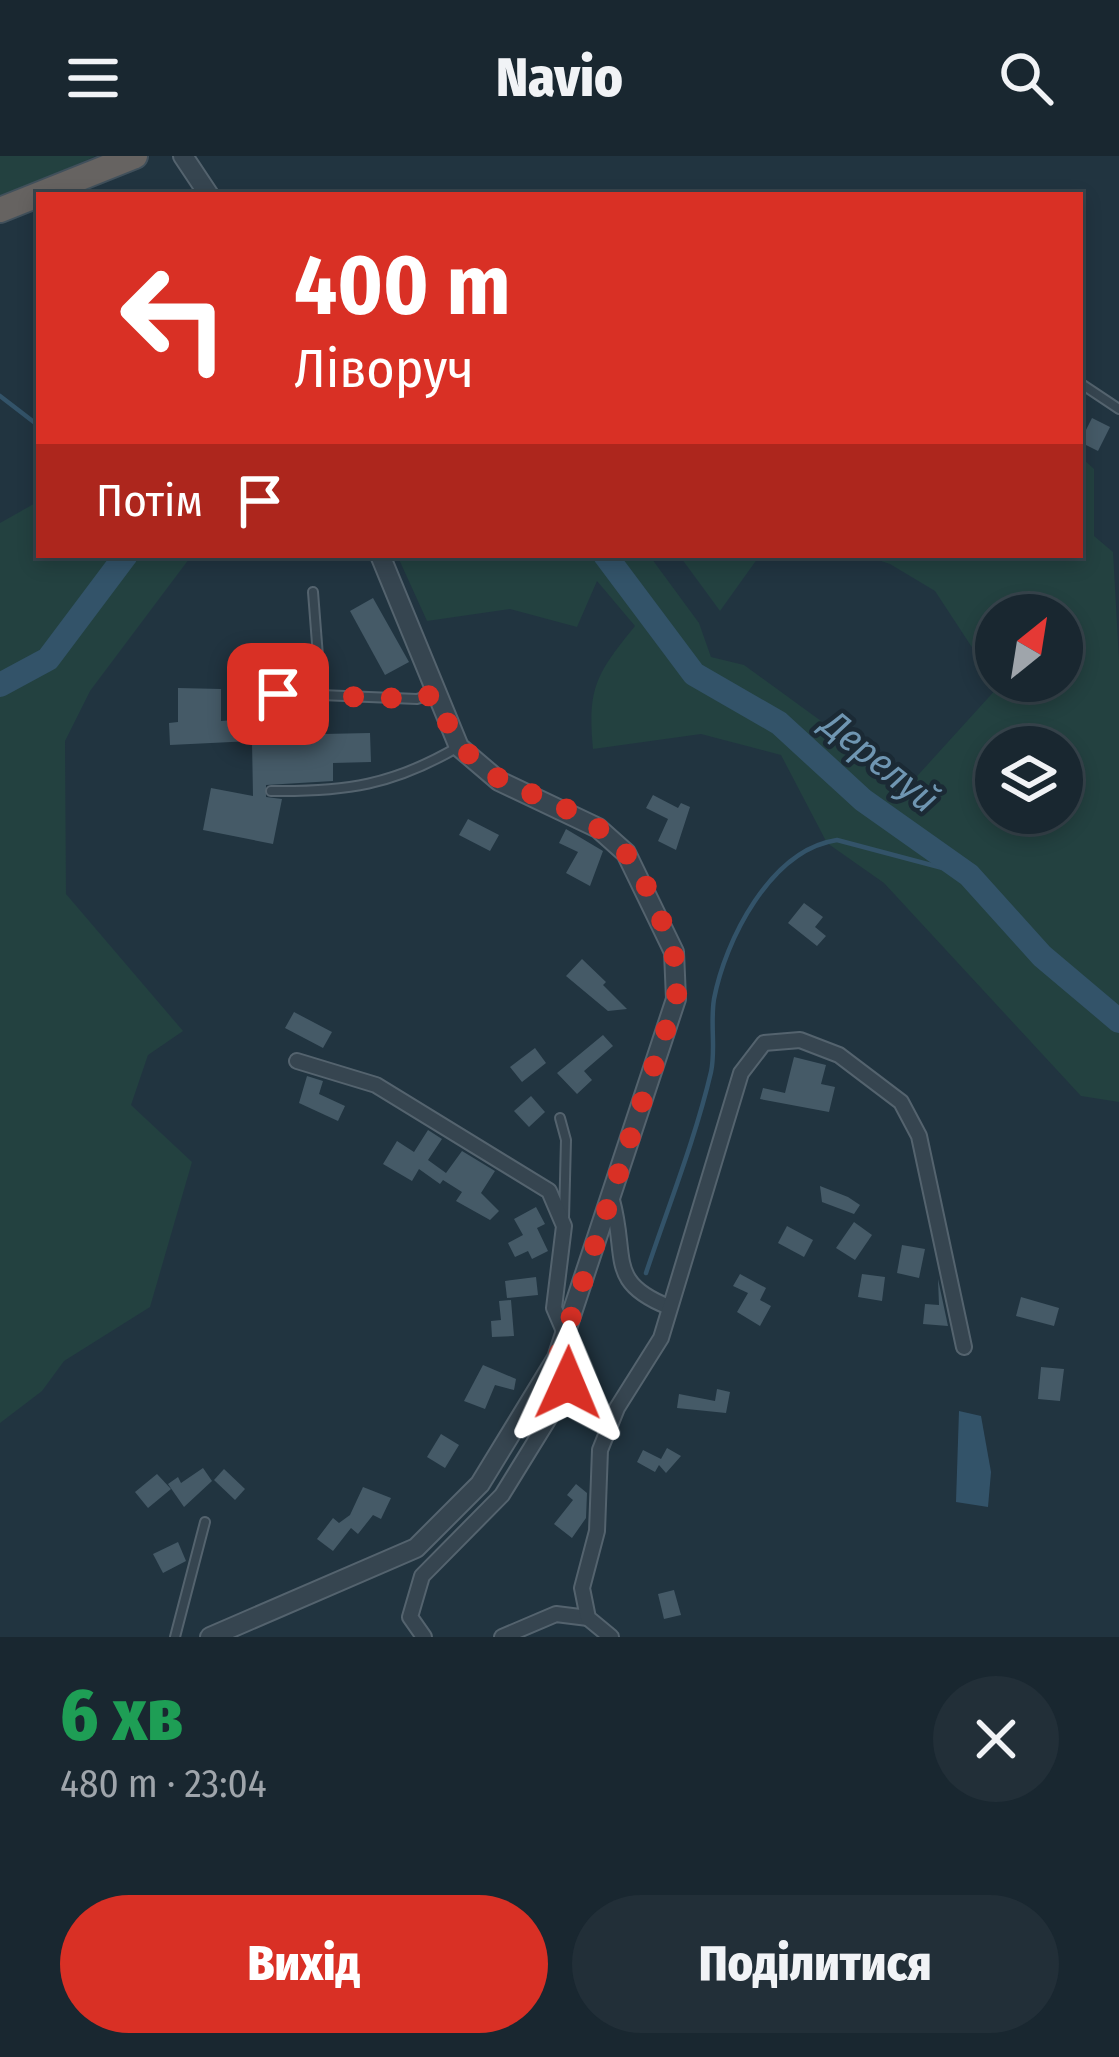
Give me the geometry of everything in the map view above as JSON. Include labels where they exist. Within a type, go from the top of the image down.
[{"type":"highway","points":[[45,192],[135,156]]},
{"type":"highway","points":[[0,210],[36,196]]},
{"type":"street","points":[[183,156],[207,192]]},
{"type":"street","points":[[210,1637],[423,1543],[487,1475],[562,1345],[672,1017],[678,986],[674,952],[639,873],[611,838],[499,781],[459,747],[381,558]]},
{"type":"street","points":[[588,1618],[582,1582],[597,1532],[600,1450],[617,1408],[658,1346],[743,1068],[764,1043],[790,1038],[853,1063],[910,1113],[948,1256],[964,1347]]},
{"type":"street","points":[[297,1061],[376,1085],[535,1181],[551,1194],[564,1226],[554,1308],[568,1376],[566,1391],[519,1472],[416,1587],[410,1617],[424,1637]]},
{"type":"street","points":[[612,1200],[626,1280],[636,1292],[669,1307]]},
{"type":"street","points":[[502,1637],[556,1615],[588,1618],[611,1637]]},
{"type":"lane","points":[[1083,385],[1119,409]]},
{"type":"lane","points":[[313,592],[321,695]]},
{"type":"lane","points":[[235,693],[417,699],[435,694]]},
{"type":"lane","points":[[271,791],[378,784],[408,775],[459,747]]},
{"type":"lane","points":[[560,1118],[566,1140],[564,1226]]},
{"type":"lane","points":[[175,1637],[206,1522]]},
{"type":"green space","points":[[0,156],[96,156],[0,198]]},
{"type":"green space","points":[[1083,459],[1094,469],[1094,536],[1113,552],[1119,660],[1119,1102],[1081,1096],[884,883],[827,843],[781,755],[701,734],[593,749],[592,710],[598,682],[635,626],[597,581],[577,627],[510,609],[427,621],[398,558],[651,558],[699,623],[711,657],[744,665],[909,785],[984,702],[1083,702],[1083,594],[975,594],[975,652],[935,591],[872,558],[1083,558]]},
{"type":"green space","points":[[36,503],[36,558],[190,558],[90,691],[65,741],[66,894],[183,1031],[148,1055],[131,1105],[192,1162],[150,1307],[64,1361],[42,1391],[0,1423],[0,523]]},
{"type":"green space","points":[[681,558],[758,558],[720,611]]},
{"type":"water","points":[[959,1411],[981,1416],[991,1472],[988,1507],[956,1502]]},
{"type":"building","points":[[1092,418],[1110,427],[1098,451],[1083,444]]},
{"type":"building","points":[[373,598],[409,662],[385,675],[350,611]]},
{"type":"building","points":[[178,688],[221,689],[221,721],[322,713],[323,734],[370,733],[371,762],[333,763],[333,781],[266,785],[266,797],[282,799],[273,844],[203,830],[211,788],[253,796],[252,741],[170,745],[169,723],[178,722]]},
{"type":"building","points":[[653,795],[678,808],[681,803],[690,807],[676,850],[658,841],[668,819],[646,808]]},
{"type":"building","points":[[468,819],[499,835],[490,851],[459,835]]},
{"type":"building","points":[[566,829],[603,851],[590,886],[566,873],[578,852],[559,843]]},
{"type":"building","points":[[804,903],[823,917],[815,927],[826,936],[817,946],[788,923]]},
{"type":"building","points":[[582,959],[627,1009],[608,1011],[566,976]]},
{"type":"building","points":[[294,1012],[332,1032],[323,1048],[285,1028]]},
{"type":"building","points":[[603,1035],[613,1046],[584,1071],[592,1080],[577,1094],[557,1073]]},
{"type":"building","points":[[535,1048],[546,1063],[522,1082],[510,1067]]},
{"type":"building","points":[[794,1057],[826,1065],[821,1084],[835,1087],[829,1112],[760,1099],[763,1088],[785,1093]]},
{"type":"building","points":[[307,1076],[323,1081],[319,1094],[345,1106],[338,1121],[299,1103]]},
{"type":"building","points":[[531,1096],[545,1112],[529,1127],[514,1111]]},
{"type":"building","points":[[428,1130],[442,1139],[428,1160],[446,1173],[462,1151],[495,1171],[481,1193],[499,1211],[490,1220],[456,1201],[462,1192],[443,1180],[440,1184],[419,1169],[412,1181],[383,1164],[397,1141],[414,1152]]},
{"type":"building","points":[[820,1186],[860,1205],[854,1214],[822,1202]]},
{"type":"building","points":[[536,1207],[545,1224],[537,1228],[548,1251],[532,1259],[528,1251],[515,1257],[508,1243],[523,1235],[514,1219]]},
{"type":"building","points":[[854,1222],[872,1235],[855,1260],[836,1248]]},
{"type":"building","points":[[787,1226],[813,1240],[804,1257],[778,1243]]},
{"type":"building","points":[[902,1245],[925,1249],[919,1278],[897,1273]]},
{"type":"building","points":[[740,1274],[766,1288],[760,1300],[771,1306],[760,1326],[737,1312],[748,1293],[733,1286]]},
{"type":"building","points":[[862,1274],[885,1277],[882,1301],[858,1297]]},
{"type":"building","points":[[536,1277],[538,1295],[507,1298],[505,1281]]},
{"type":"building","points":[[938,1279],[948,1326],[923,1324],[925,1304],[939,1305]]},
{"type":"building","points":[[1021,1297],[1059,1308],[1054,1326],[1016,1316]]},
{"type":"building","points":[[511,1300],[514,1336],[492,1337],[491,1321],[501,1320],[499,1301]]},
{"type":"building","points":[[483,1365],[516,1379],[514,1390],[495,1385],[485,1409],[464,1401]]},
{"type":"building","points":[[1041,1367],[1064,1369],[1060,1401],[1038,1399]]},
{"type":"building","points":[[717,1389],[730,1392],[726,1413],[677,1408],[679,1394],[715,1401]]},
{"type":"building","points":[[441,1434],[459,1445],[445,1468],[427,1457]]},
{"type":"building","points":[[667,1448],[681,1456],[666,1473],[659,1465],[655,1472],[637,1462],[643,1450],[661,1459]]},
{"type":"building","points":[[203,1468],[212,1481],[184,1507],[168,1484],[178,1477],[181,1483]]},
{"type":"building","points":[[224,1469],[245,1489],[235,1500],[214,1480]]},
{"type":"building","points":[[157,1474],[171,1489],[148,1508],[135,1492]]},
{"type":"building","points":[[576,1484],[587,1493],[586,1518],[572,1538],[554,1524],[573,1500],[567,1495]]},
{"type":"building","points":[[363,1487],[391,1498],[381,1519],[373,1515],[358,1534],[351,1528],[333,1551],[317,1539],[333,1518],[339,1523],[350,1515]]},
{"type":"building","points":[[178,1542],[186,1561],[163,1573],[153,1554]]},
{"type":"building","points":[[674,1590],[681,1615],[664,1619],[658,1594]]},
{"type":"waterway","points":[[0,396],[36,424]]},
{"type":"waterway","name":"Дерелуй","points":[[0,685],[48,659],[124,558]]},
{"type":"waterway","name":"Дерелуй","points":[[607,558],[694,674],[779,723],[863,800],[969,875],[1042,956],[1119,1021]]},
{"type":"waterway","points":[[646,1273],[711,1072],[713,1008],[720,976],[740,926],[772,879],[813,847],[837,840],[969,875]]},
{"type":"route","points":[[278,694],[417,699],[435,694],[454,740],[480,767],[514,790],[586,821],[620,847],[632,860],[667,933],[678,970],[676,999],[559,1354],[568,1383]]}]
